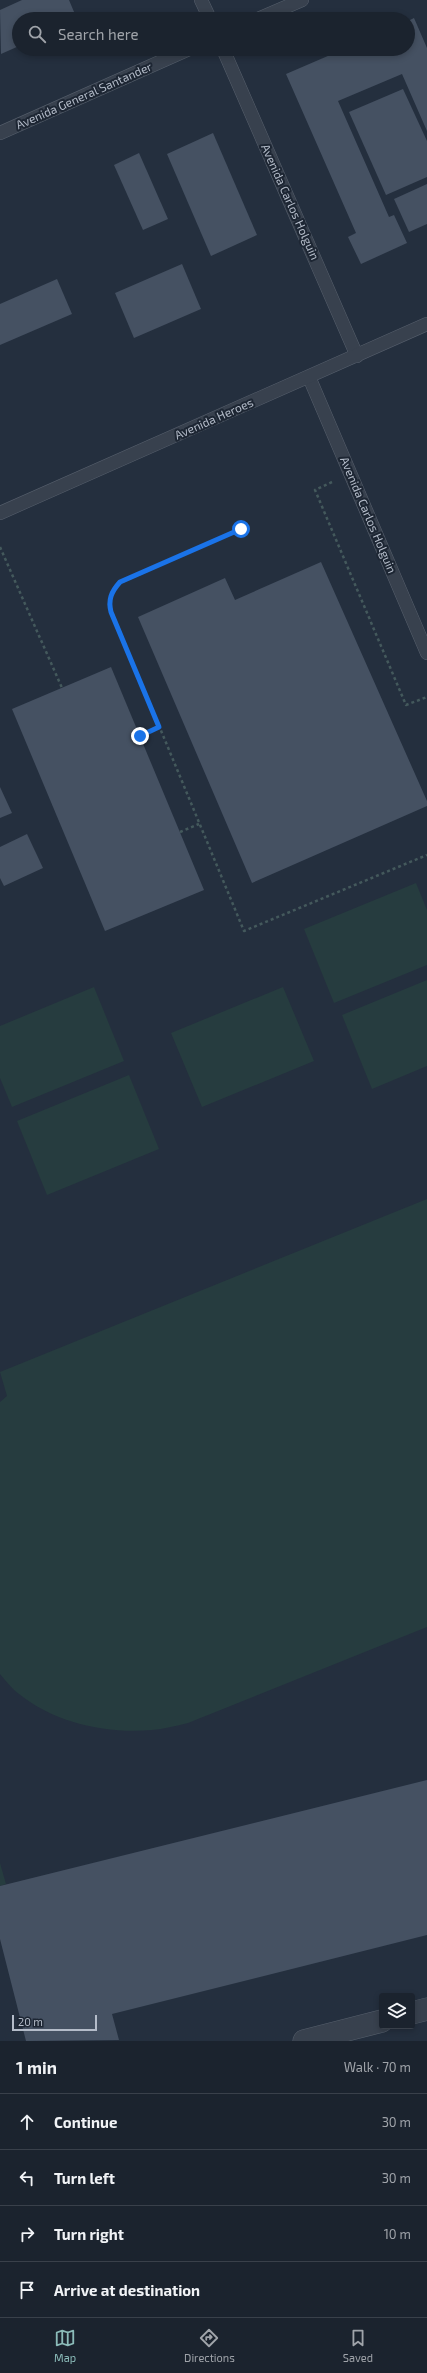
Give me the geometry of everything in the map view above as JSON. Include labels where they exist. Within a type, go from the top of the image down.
[{"type":"street","points":[[415,2012],[427,2009]]},
{"type":"street","points":[[304,2041],[379,2022]]},
{"type":"lane","points":[[201,0],[207,12]]},
{"type":"lane","points":[[274,12],[302,0]]},
{"type":"lane","name":"Avenida General Santander","points":[[0,133],[173,56]]},
{"type":"lane","name":"Avenida Carlos Holguin","points":[[226,56],[357,356]]},
{"type":"lane","name":"Avenida Heroes","points":[[0,513],[427,324]]},
{"type":"lane","name":"Avenida Carlos Holguin","points":[[309,377],[427,653]]},
{"type":"path","points":[[351,474],[315,490],[406,705],[427,697]]},
{"type":"path","points":[[241,529],[120,582],[110,596],[111,612],[244,931],[427,855]]},
{"type":"path","points":[[0,547],[62,688]]},
{"type":"path","points":[[140,736],[159,727]]},
{"type":"path","points":[[180,832],[199,824]]},
{"type":"green space","points":[[416,883],[427,910],[427,965],[334,1003],[304,929]]},
{"type":"green space","points":[[427,980],[427,1066],[372,1089],[342,1015]]},
{"type":"green space","points":[[94,987],[124,1061],[12,1107],[0,1078],[0,1026]]},
{"type":"green space","points":[[283,987],[314,1061],[202,1107],[171,1033]]},
{"type":"green space","points":[[129,1075],[159,1149],[47,1195],[17,1121]]},
{"type":"green space","points":[[427,1199],[427,1627],[188,1723],[161,1729],[135,1731],[117,1730],[82,1724],[48,1712],[16,1692],[0,1674],[0,1402],[7,1396],[0,1372]]},
{"type":"green space","points":[[0,1863],[6,1884],[0,1886]]},
{"type":"building","points":[[22,0],[69,0],[74,12],[12,12],[12,49],[1,54],[0,10]]},
{"type":"building","points":[[415,20],[427,48],[427,131],[402,74],[338,101],[389,217],[394,215],[407,243],[361,264],[348,237],[356,233],[286,74],[328,56],[415,56]]},
{"type":"building","points":[[403,89],[427,141],[427,177],[386,195],[349,112]]},
{"type":"building","points":[[213,133],[257,235],[211,256],[167,154]]},
{"type":"building","points":[[139,153],[168,219],[143,230],[114,165]]},
{"type":"building","points":[[427,184],[427,224],[409,232],[394,199]]},
{"type":"building","points":[[182,264],[201,309],[134,338],[115,293]]},
{"type":"building","points":[[57,279],[72,314],[0,345],[0,304]]},
{"type":"building","points":[[321,562],[427,801],[427,806],[252,883],[138,617],[225,578],[235,600]]},
{"type":"building","points":[[111,667],[204,890],[105,931],[12,709]]},
{"type":"building","points":[[0,787],[12,813],[0,818]]},
{"type":"building","points":[[27,834],[43,868],[4,886],[0,878],[0,847]]},
{"type":"building","points":[[427,1780],[427,1935],[112,2014],[119,2040],[26,2041],[0,1939],[0,1886]]},
{"type":"route","points":[[140,736],[159,727],[111,612],[109,605],[110,596],[113,589],[120,582],[241,529]]}]
